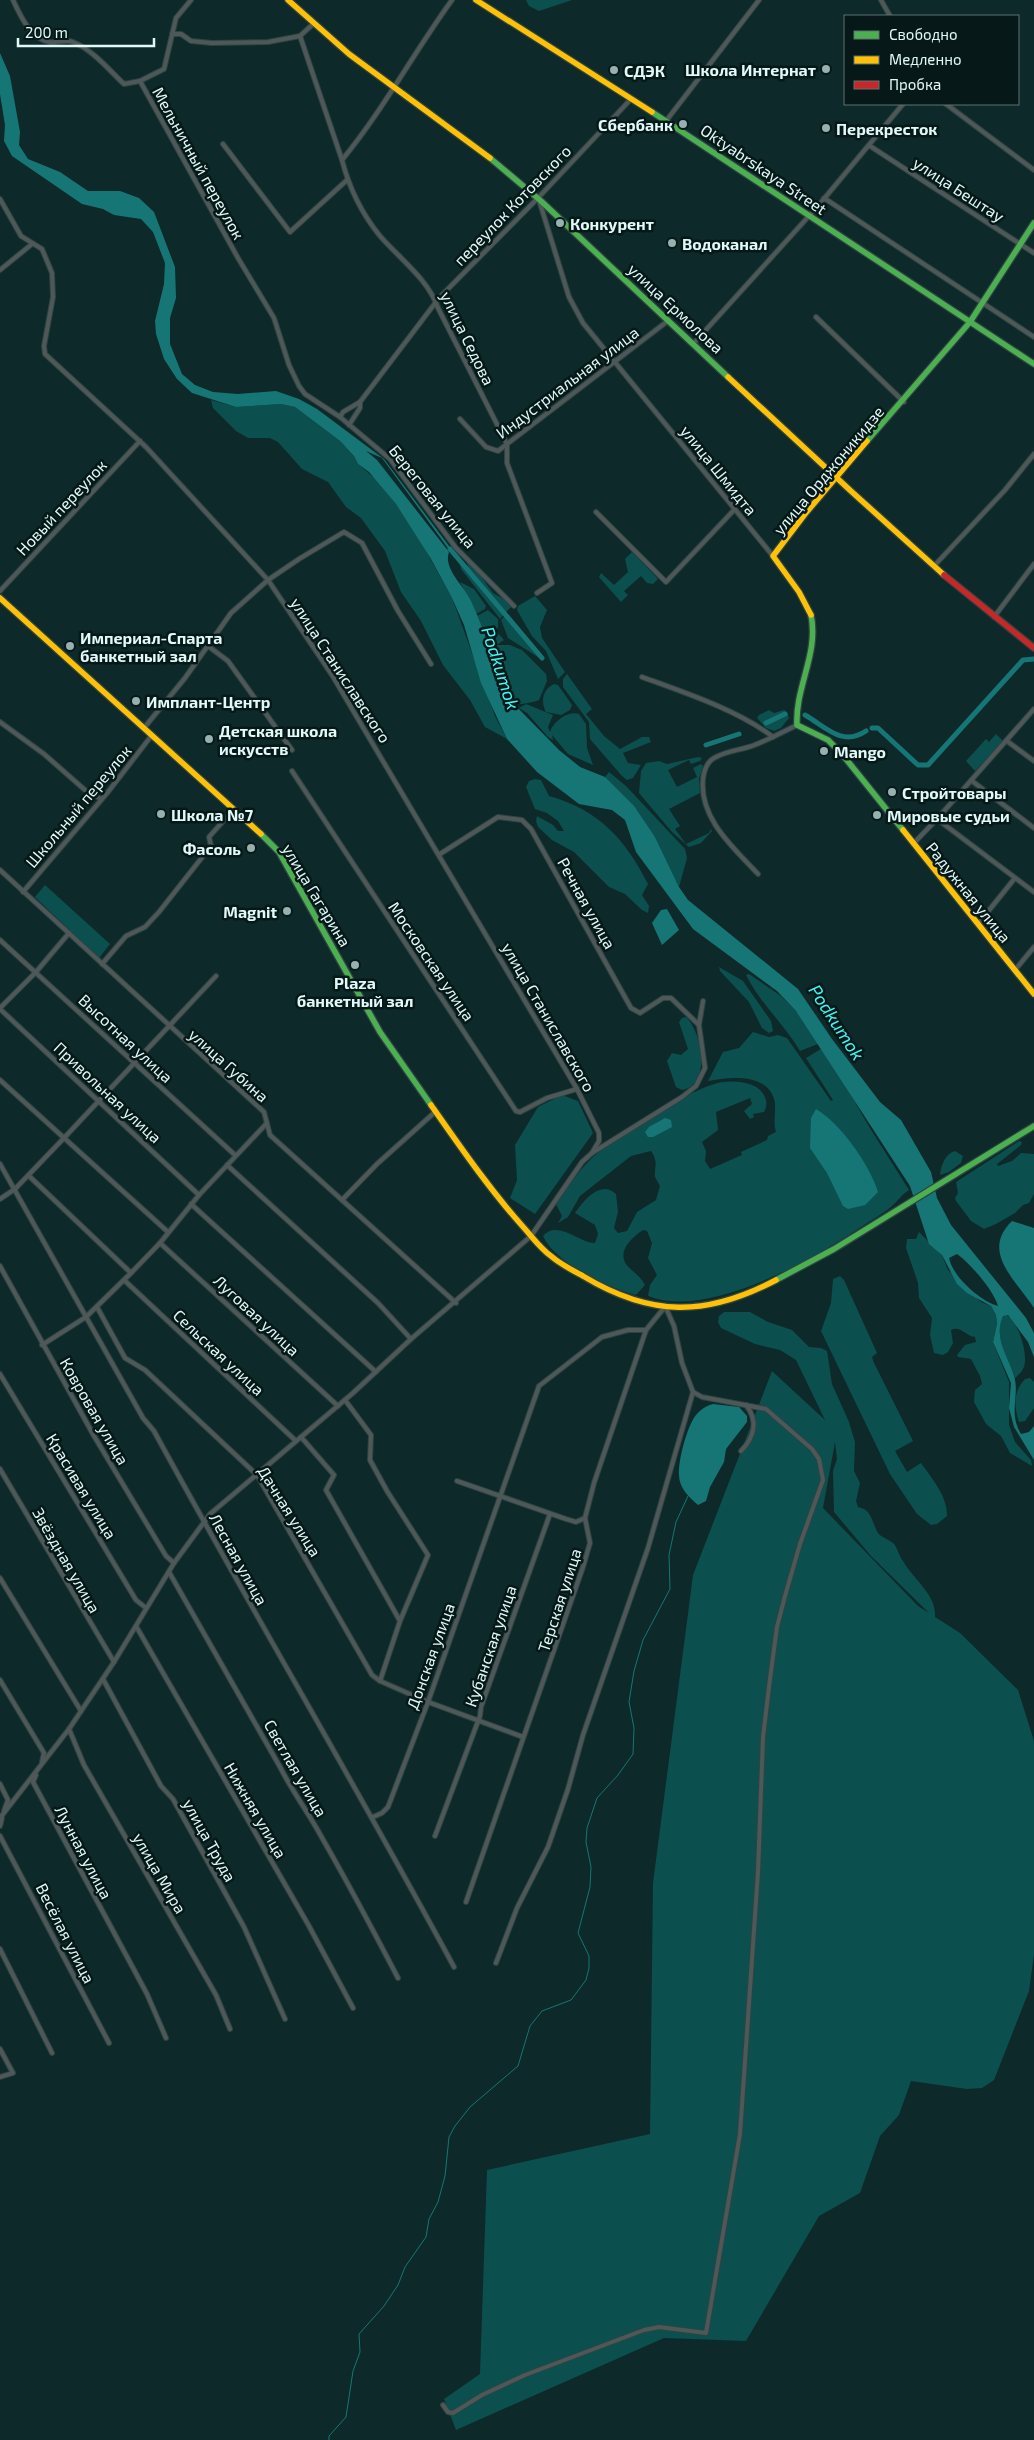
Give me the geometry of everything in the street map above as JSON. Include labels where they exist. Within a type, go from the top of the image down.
[{"type":"street","points":[[13,0],[36,36],[49,42],[72,41],[95,57],[124,84],[140,81]]},
{"type":"street","name":"Мельничный переулок","points":[[190,0],[176,18],[164,69],[140,81],[238,258]]},
{"type":"street","name":"улица Ермолова","points":[[288,0],[313,24],[394,90],[478,148],[538,198],[694,343],[836,479],[934,566],[1034,648]]},
{"type":"street","points":[[342,160],[394,90],[430,30],[452,0]]},
{"type":"street","name":"Oktyabrskaya Street","points":[[476,0],[666,121],[1034,364]]},
{"type":"street","points":[[666,121],[759,0]]},
{"type":"street","points":[[881,0],[889,15]]},
{"type":"street","points":[[172,34],[181,34],[191,41],[212,43],[268,42],[300,36],[313,24]]},
{"type":"street","name":"улица Седова","points":[[300,36],[347,180],[362,210],[379,234],[434,294],[436,302],[488,410],[507,444],[508,463],[552,583],[537,593]]},
{"type":"street","name":"переулок Котовского","points":[[340,417],[343,412],[360,402],[436,302],[538,198],[630,99]]},
{"type":"street","points":[[694,343],[809,216],[870,146],[902,105]]},
{"type":"street","points":[[947,105],[1034,170]]},
{"type":"street","points":[[223,144],[290,232],[347,180]]},
{"type":"street","name":"улица Бештау","points":[[870,146],[1034,253]]},
{"type":"street","name":"улица Шмидта","points":[[538,198],[569,297],[583,323],[773,556],[806,603],[813,624],[811,649],[796,703],[797,725]]},
{"type":"street","name":"Oktyabrskaya Street","points":[[824,198],[1034,337]]},
{"type":"street","points":[[0,199],[14,226],[32,244],[0,270]]},
{"type":"street","name":"улица Орджоникидзе","points":[[773,556],[805,514],[904,402],[970,322],[1034,223]]},
{"type":"street","name":"улица Станиславского","points":[[32,244],[42,249],[52,273],[53,297],[44,346],[45,354],[140,441],[268,580],[332,675],[440,854],[577,1089],[599,1133],[599,1141],[592,1153]]},
{"type":"street","name":"Береговая улица","points":[[238,258],[274,318],[288,365],[305,394],[340,417],[390,459],[456,548],[514,606]]},
{"type":"street","name":"улица Орджоникидзе","points":[[816,317],[904,402]]},
{"type":"street","name":"Индустриальная улица","points":[[460,419],[477,439],[491,450],[498,451],[669,320]]},
{"type":"street","name":"переулок Котовского","points":[[349,425],[360,408],[360,402]]},
{"type":"street","name":"Новый переулок","points":[[0,591],[140,441]]},
{"type":"street","points":[[934,566],[1005,490],[1034,454]]},
{"type":"street","points":[[596,512],[666,582],[734,510]]},
{"type":"street","points":[[144,728],[208,646],[231,613],[268,580],[298,559],[344,532],[362,543],[398,611],[431,664]]},
{"type":"street","points":[[994,617],[1034,564]]},
{"type":"street","name":"улица Гагарина","points":[[0,598],[234,809],[278,852],[363,1004],[434,1112],[495,1196],[550,1256],[608,1291],[639,1304],[665,1308],[694,1307],[728,1300],[770,1283],[834,1249],[1034,1126]]},
{"type":"street","points":[[208,646],[228,661],[292,750]]},
{"type":"street","points":[[642,677],[709,702],[764,730],[773,737]]},
{"type":"street","points":[[912,844],[972,781],[1034,709]]},
{"type":"street","points":[[0,722],[44,754],[85,790],[101,799]]},
{"type":"street","points":[[758,874],[712,822],[705,803],[703,779],[708,763],[715,758],[773,737],[797,725]]},
{"type":"street","name":"Радужная улица","points":[[797,725],[823,737],[837,748],[1034,994]]},
{"type":"street","name":"Школьный переулок","points":[[23,892],[152,735]]},
{"type":"street","points":[[1007,741],[1034,761]]},
{"type":"street","name":"Московская улица","points":[[292,770],[516,1110],[520,1112],[547,1098],[577,1089]]},
{"type":"street","points":[[972,781],[1034,828]]},
{"type":"street","points":[[102,964],[126,936],[145,927],[159,912],[211,846],[209,836],[234,809]]},
{"type":"street","name":"Речная улица","points":[[440,854],[498,817],[522,820],[531,829],[631,1008],[640,1013],[663,998],[671,998],[699,1025]]},
{"type":"street","points":[[937,819],[1034,892]]},
{"type":"street","name":"улица Губина","points":[[0,870],[264,1112],[270,1135],[456,1303]]},
{"type":"street","points":[[978,924],[1015,878]]},
{"type":"street","points":[[0,1009],[36,972],[69,933]]},
{"type":"street","name":"Высотная улица","points":[[0,940],[235,1155]]},
{"type":"street","points":[[1015,970],[1034,947]]},
{"type":"street","points":[[0,1199],[14,1190],[29,1176],[216,976]]},
{"type":"street","points":[[1,1817],[69,1729],[114,1662],[174,1563],[204,1522],[531,1236],[571,1176],[592,1153],[682,1097],[696,1086],[705,1068],[699,1025],[703,1002]]},
{"type":"street","name":"Привольная улица","points":[[0,1009],[199,1195]]},
{"type":"street","points":[[0,1080],[168,1232]]},
{"type":"street","points":[[342,1200],[382,1159],[434,1112]]},
{"type":"street","points":[[42,1345],[86,1317],[97,1307],[160,1243],[199,1195],[267,1123]]},
{"type":"street","name":"Лесная улица","points":[[0,1164],[143,1418],[154,1431],[373,1817],[454,1967]]},
{"type":"street","points":[[227,1165],[378,1303],[411,1339]]},
{"type":"street","points":[[29,1176],[131,1273]]},
{"type":"street","points":[[191,1204],[376,1372]]},
{"type":"street","name":"Луговая улица","points":[[160,1243],[338,1406]]},
{"type":"street","name":"Ковровая улица","points":[[0,1266],[42,1345],[166,1556],[174,1563]]},
{"type":"street","name":"Сельская улица","points":[[124,1280],[296,1441]]},
{"type":"street","name":"Дачная улица","points":[[97,1307],[125,1358],[145,1370],[257,1475],[372,1675],[380,1681]]},
{"type":"street","points":[[496,1963],[518,1908],[548,1847],[568,1789],[583,1735],[648,1548],[693,1392],[682,1363],[674,1326],[665,1308]]},
{"type":"street","name":"Терская улица","points":[[466,1902],[523,1736],[562,1633],[590,1544],[585,1518],[594,1483],[646,1330],[665,1308]]},
{"type":"street","points":[[501,1495],[539,1386],[602,1337],[628,1330],[646,1330]]},
{"type":"street","name":"Красивая улица","points":[[0,1374],[136,1600],[146,1608]]},
{"type":"street","points":[[443,2405],[448,2412],[454,2413],[482,2395],[525,2374],[644,2330],[659,2327],[706,2333],[740,2134],[758,1872],[763,1736],[770,1679],[784,1600],[800,1544],[823,1480],[819,1459],[812,1449],[766,1409],[702,1397],[693,1392]]},
{"type":"street","points":[[345,1400],[371,1435],[370,1460],[387,1491],[428,1555],[400,1620],[380,1681],[428,1702],[523,1736]]},
{"type":"street","points":[[741,1451],[750,1442],[754,1430],[751,1411],[745,1404]]},
{"type":"street","points":[[301,1438],[334,1475],[326,1490],[400,1620]]},
{"type":"street","name":"Звёздная улица","points":[[0,1469],[114,1662]]},
{"type":"street","points":[[457,1481],[576,1522],[585,1518]]},
{"type":"street","name":"Донская улица","points":[[373,1817],[382,1813],[388,1807],[428,1702],[501,1495]]},
{"type":"street","name":"Кубанская улица","points":[[435,1836],[550,1514]]},
{"type":"street","name":"Светлая улица","points":[[169,1572],[290,1788],[310,1816],[344,1875],[398,1978]]},
{"type":"street","points":[[0,1578],[81,1711]]},
{"type":"street","name":"Нижняя улица","points":[[136,1626],[309,1926],[353,2008]]},
{"type":"street","name":"улица Труда","points":[[103,1679],[161,1786],[173,1799],[244,1928],[284,2019]]},
{"type":"street","name":"Лунная улица","points":[[0,1680],[44,1753],[33,1782],[147,1994],[166,2038]]},
{"type":"street","name":"улица Мира","points":[[69,1729],[84,1765],[216,1995],[230,2029]]},
{"type":"street","points":[[0,1784],[8,1800],[1,1817],[0,1826]]},
{"type":"street","name":"Весёлая улица","points":[[0,1836],[109,2042]]},
{"type":"street","points":[[0,1948],[52,2053]]},
{"type":"street","points":[[0,2049],[13,2073],[0,2077]]},
{"type":"shaded area","points":[[526,0],[572,0],[539,11],[529,6]]},
{"type":"shaded area","points":[[0,53],[10,76],[20,132],[19,145],[28,159],[60,172],[88,191],[120,191],[139,198],[154,212],[175,267],[176,298],[170,318],[170,344],[182,374],[195,385],[213,392],[238,394],[276,391],[299,399],[317,409],[384,459],[455,554],[453,555],[382,458],[366,451],[377,460],[449,552],[448,558],[451,570],[476,611],[510,700],[559,750],[580,767],[605,777],[634,806],[655,837],[679,887],[688,900],[798,989],[832,1039],[880,1102],[901,1120],[931,1172],[937,1198],[951,1225],[1026,1318],[1034,1333],[1034,1357],[1028,1342],[1008,1315],[1003,1316],[1000,1332],[1002,1347],[1014,1376],[1016,1390],[1015,1419],[1021,1434],[1029,1432],[1034,1426],[1034,1460],[1014,1427],[1009,1408],[1011,1383],[993,1342],[997,1324],[996,1315],[991,1306],[967,1293],[957,1284],[942,1255],[929,1244],[910,1186],[796,1011],[777,991],[693,929],[636,852],[625,820],[612,810],[579,804],[537,772],[507,739],[481,683],[464,625],[431,559],[396,504],[369,472],[358,464],[354,456],[340,441],[295,407],[281,404],[236,407],[192,393],[177,379],[164,359],[156,334],[155,321],[164,284],[165,263],[153,232],[141,219],[114,215],[103,209],[82,204],[12,156],[4,141],[5,125],[0,94]],"holes":[[[957,1254],[987,1285],[998,1306],[976,1294],[956,1273],[949,1258]]]},
{"type":"shaded area","points":[[211,400],[236,407],[281,404],[295,407],[340,441],[354,456],[358,464],[378,481],[419,538],[452,598],[495,716],[507,739],[485,727],[470,700],[443,665],[421,621],[401,592],[385,551],[361,518],[346,507],[328,482],[302,469],[278,442],[270,438],[248,438],[236,431],[213,408]]},
{"type":"shaded area","points":[[632,552],[658,579],[653,584],[647,583],[641,576],[624,591],[628,595],[621,602],[599,577],[601,573],[614,585],[628,572],[625,559]]},
{"type":"shaded area","points":[[464,558],[474,567],[493,593],[507,601],[511,607],[505,613],[469,568]]},
{"type":"shaded area","points":[[459,561],[504,614],[500,619],[461,569]]},
{"type":"shaded area","points":[[460,582],[474,589],[486,606],[485,609],[476,614]]},
{"type":"shaded area","points":[[535,596],[547,610],[540,627],[542,638],[565,672],[558,679],[546,651],[532,636],[517,610],[518,606]]},
{"type":"shaded area","points":[[488,610],[498,619],[496,631],[504,640],[498,644],[491,644],[490,647],[477,616]]},
{"type":"shaded area","points":[[506,615],[544,661],[508,638],[501,620]]},
{"type":"shaded area","points":[[494,645],[510,645],[522,650],[546,674],[547,681],[539,700],[518,704],[511,701],[496,669],[491,647]]},
{"type":"shaded area","points":[[567,674],[592,709],[586,714],[604,736],[620,749],[642,737],[649,737],[651,742],[623,753],[628,763],[641,765],[633,778],[627,780],[622,776],[590,739],[589,722],[563,687],[563,679]]},
{"type":"shaded area","points":[[554,684],[558,685],[572,705],[570,710],[561,715],[546,712],[543,704],[545,692]]},
{"type":"shaded area","points":[[526,704],[553,715],[548,727],[550,732],[554,724],[561,718],[570,714],[579,714],[586,724],[587,748],[593,765],[568,754],[552,735],[553,740],[548,737],[527,713],[519,708]]},
{"type":"shaded area","points":[[769,710],[774,713],[784,710],[787,712],[789,718],[781,728],[774,731],[766,728],[757,718]]},
{"type":"shaded area","points":[[996,734],[1003,741],[975,771],[966,761],[986,739],[989,742]]},
{"type":"shaded area","points":[[698,757],[702,758],[700,761],[691,764],[689,760],[668,770],[677,787],[697,777],[693,768],[701,764],[703,766],[699,779],[700,793],[669,809],[680,826],[675,829],[686,844],[709,833],[711,829],[712,831],[701,843],[689,847],[672,832],[639,793],[641,771],[646,763],[659,761],[667,764]]},
{"type":"shaded area","points":[[609,772],[626,786],[685,849],[687,858],[679,887],[655,837],[605,777]]},
{"type":"shaded area","points":[[541,780],[549,796],[582,809],[609,828],[620,840],[648,884],[642,895],[649,906],[648,913],[642,910],[625,894],[609,887],[574,852],[552,840],[538,827],[537,816],[553,825],[558,831],[564,831],[558,821],[547,813],[535,809],[526,787],[529,781]]},
{"type":"shaded area","points":[[45,885],[110,944],[99,958],[35,897]]},
{"type":"shaded area","points":[[667,909],[679,930],[662,945],[652,923],[661,910]]},
{"type":"shaded area","points":[[719,967],[743,981],[771,1021],[773,1031],[769,1033],[762,1028],[749,1002],[720,971]]},
{"type":"shaded area","points":[[749,974],[781,996],[809,1024],[818,1044],[800,1051],[758,995],[746,975]]},
{"type":"shaded area","points":[[686,1017],[692,1024],[700,1045],[701,1069],[698,1079],[691,1086],[682,1090],[676,1087],[667,1061],[672,1053],[681,1055],[688,1049],[679,1022],[682,1018]]},
{"type":"shaded area","points":[[753,1032],[769,1037],[778,1035],[787,1038],[831,1101],[833,1100],[806,1058],[824,1047],[868,1125],[909,1190],[881,1214],[788,1270],[758,1283],[699,1300],[672,1301],[648,1296],[650,1285],[657,1275],[648,1258],[652,1243],[647,1231],[643,1230],[631,1240],[624,1254],[626,1264],[645,1285],[636,1295],[611,1287],[597,1280],[570,1265],[559,1256],[549,1246],[543,1236],[549,1231],[562,1231],[595,1243],[598,1234],[595,1225],[575,1213],[593,1193],[604,1189],[616,1194],[618,1212],[614,1228],[618,1233],[627,1231],[637,1212],[656,1200],[660,1186],[655,1177],[656,1162],[651,1151],[631,1156],[580,1196],[568,1217],[558,1223],[562,1216],[556,1204],[589,1161],[611,1144],[688,1095],[718,1083],[735,1082],[752,1085],[761,1091],[766,1099],[764,1112],[753,1114],[754,1117],[750,1119],[744,1111],[752,1104],[750,1098],[716,1112],[718,1130],[702,1142],[706,1151],[705,1161],[710,1169],[742,1155],[741,1152],[767,1140],[768,1136],[776,1132],[773,1096],[761,1083],[744,1078],[725,1078],[708,1081],[723,1052],[739,1048]]},
{"type":"shaded area","points":[[562,1095],[578,1101],[593,1133],[535,1214],[510,1198],[517,1180],[515,1145],[538,1107]]},
{"type":"shaded area","points":[[816,1109],[825,1115],[844,1134],[874,1181],[878,1192],[865,1205],[848,1209],[843,1206],[827,1173],[810,1148],[811,1118]]},
{"type":"shaded area","points":[[665,1118],[671,1120],[672,1127],[653,1137],[648,1137],[645,1132],[649,1127]]},
{"type":"shaded area","points":[[1019,1141],[1022,1142],[1021,1145],[997,1164],[998,1166],[1012,1161],[1021,1153],[1034,1154],[1034,1194],[1029,1203],[1023,1205],[1015,1213],[984,1229],[971,1221],[956,1201],[955,1198],[958,1193],[956,1182]]},
{"type":"shaded area","points":[[955,1151],[963,1156],[961,1163],[949,1172],[940,1175],[944,1160]]},
{"type":"shaded area","points":[[1012,1221],[1034,1228],[1034,1308],[1004,1266],[1000,1255],[999,1244],[1003,1232]]},
{"type":"shaded area","points":[[919,1232],[942,1255],[948,1270],[981,1302],[991,1306],[996,1315],[997,1324],[993,1342],[1009,1382],[1009,1425],[1015,1442],[1031,1460],[1032,1466],[1010,1453],[1001,1436],[986,1424],[974,1402],[975,1390],[982,1384],[980,1376],[971,1359],[958,1357],[957,1355],[965,1345],[976,1342],[975,1337],[957,1329],[951,1330],[953,1343],[948,1352],[943,1355],[934,1353],[930,1335],[932,1318],[919,1298],[918,1283],[906,1248],[907,1239],[916,1239]]},
{"type":"shaded area","points":[[840,1276],[844,1280],[877,1353],[872,1357],[874,1363],[913,1441],[895,1451],[907,1472],[921,1463],[945,1502],[947,1516],[937,1524],[931,1525],[917,1514],[890,1474],[821,1331],[831,1303],[833,1279]]},
{"type":"shaded area","points":[[724,1312],[750,1312],[768,1322],[792,1330],[809,1347],[821,1348],[827,1351],[832,1384],[849,1422],[855,1442],[854,1471],[860,1483],[856,1501],[858,1507],[863,1508],[869,1513],[878,1533],[897,1548],[907,1568],[932,1601],[935,1617],[960,1633],[1018,1690],[1034,1741],[1034,1954],[1029,1991],[994,2080],[982,2088],[967,2089],[911,2081],[899,2115],[880,2136],[860,2193],[819,2216],[746,2341],[664,2338],[456,2430],[444,2399],[480,2374],[487,2170],[650,2134],[653,1883],[693,1575],[772,1371],[825,1420],[796,1360],[780,1350],[755,1344],[721,1328],[718,1322],[719,1316]],"holes":[[[835,1442],[837,1459],[833,1471],[834,1512],[871,1556],[929,1613],[918,1606],[823,1508]]]},
{"type":"shaded area","points":[[1005,1314],[1014,1323],[1024,1348],[1025,1363],[1022,1371],[1015,1378],[1000,1336],[999,1328]]},
{"type":"shaded area","points":[[1030,1378],[1034,1382],[1034,1408],[1025,1421],[1019,1422],[1016,1411],[1018,1389],[1025,1379]]},
{"type":"shaded area","points":[[713,1404],[739,1407],[747,1416],[747,1422],[726,1449],[724,1462],[710,1487],[706,1501],[698,1505],[688,1495],[679,1480],[680,1461],[686,1435],[693,1420],[702,1409]]},
{"type":"waterway","points":[[450,549],[542,658]]},
{"type":"waterway","points":[[872,728],[878,728],[918,765],[928,765],[1023,660],[1034,659]]},
{"type":"waterway","points":[[766,723],[785,714]]},
{"type":"waterway","points":[[805,715],[834,734],[849,737],[866,731]]},
{"type":"waterway","points":[[706,745],[739,734]]},
{"type":"waterway","points":[[329,2440],[329,2436],[346,2417],[353,2371],[360,2352],[359,2334],[384,2306],[398,2285],[405,2267],[426,2237],[429,2219],[438,2202],[445,2176],[449,2137],[455,2126],[470,2107],[518,2066],[530,2026],[542,2011],[571,2000],[586,1980],[589,1956],[578,1933],[590,1887],[591,1867],[586,1842],[587,1828],[597,1798],[618,1775],[633,1754],[634,1728],[629,1702],[634,1671],[643,1640],[670,1589],[669,1555],[676,1522],[688,1496]]},
{"type":"traffic: fast","points":[[652,112],[1034,364]]},
{"type":"traffic: fast","points":[[490,158],[541,201],[728,377]]},
{"type":"traffic: fast","points":[[867,441],[970,322],[1034,223]]},
{"type":"traffic: fast","points":[[811,615],[812,643],[799,697],[797,725],[828,740],[842,754],[903,830]]},
{"type":"traffic: fast","points":[[261,834],[279,852],[380,1032],[431,1105]]},
{"type":"traffic: fast","points":[[776,1280],[834,1249],[1034,1126]]},
{"type":"traffic: slow","points":[[288,0],[349,54],[490,158]]},
{"type":"traffic: slow","points":[[476,0],[652,112]]},
{"type":"traffic: slow","points":[[728,377],[944,575]]},
{"type":"traffic: slow","points":[[811,615],[799,592],[773,556],[805,514],[867,441]]},
{"type":"traffic: slow","points":[[0,598],[261,834]]},
{"type":"traffic: slow","points":[[903,830],[1034,994]]},
{"type":"traffic: slow","points":[[431,1105],[488,1184],[540,1247],[562,1264],[608,1289],[632,1299],[655,1305],[702,1306],[726,1301],[776,1280]]},
{"type":"traffic: jam","points":[[944,575],[1034,648]]},
{"type":"place","name":"Школа Интернат","points":[[826,69]]},
{"type":"place","name":"СДЭК","points":[[614,70]]},
{"type":"place","name":"Сбербанк","points":[[683,124]]},
{"type":"place","name":"Перекресток","points":[[826,128]]},
{"type":"place","name":"Конкурент","points":[[560,223]]},
{"type":"place","name":"Водоканал","points":[[672,243]]},
{"type":"place","name":"Империал-Спарта банкетный зал","points":[[70,646]]},
{"type":"place","name":"Имплант-Центр","points":[[136,701]]},
{"type":"place","name":"Детская школа искусств","points":[[209,739]]},
{"type":"place","name":"Mango","points":[[824,751]]},
{"type":"place","name":"Стройтовары","points":[[892,792]]},
{"type":"place","name":"Школа №7","points":[[161,814]]},
{"type":"place","name":"Мировые судьи","points":[[877,815]]},
{"type":"place","name":"Фасоль","points":[[251,848]]},
{"type":"place","name":"Magnit","points":[[287,911]]},
{"type":"place","name":"Plaza банкетный зал","points":[[355,965]]},
{"type":"water label","name":"Podkumok","points":[[501,668]]},
{"type":"water label","name":"Podkumok","points":[[837,1022]]}]
